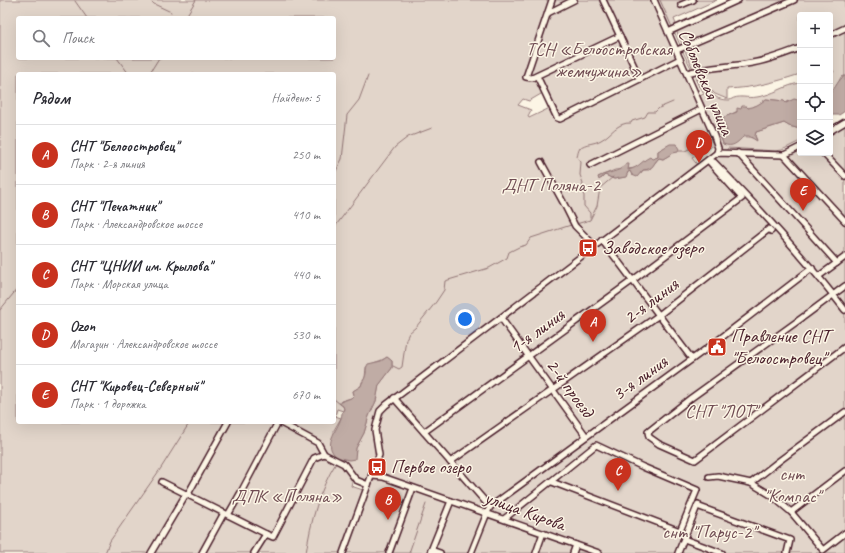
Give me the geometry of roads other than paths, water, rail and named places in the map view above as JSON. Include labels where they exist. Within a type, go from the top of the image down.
[{"type":"street","points":[[552,0],[526,77],[532,78],[537,76],[620,36]]},
{"type":"street","points":[[548,13],[574,0]]},
{"type":"street","points":[[603,0],[640,79]]},
{"type":"street","name":"Соболевская улица","points":[[654,0],[716,142],[718,148],[717,153]]},
{"type":"street","points":[[681,5],[693,0]]},
{"type":"street","points":[[668,32],[738,0]]},
{"type":"street","points":[[677,50],[794,0]]},
{"type":"street","points":[[833,34],[845,28]]},
{"type":"street","points":[[687,73],[699,69],[723,68],[758,62],[797,49]]},
{"type":"street","points":[[537,76],[557,118],[560,119],[680,59]]},
{"type":"street","points":[[590,165],[702,109]]},
{"type":"street","points":[[833,130],[844,124]]},
{"type":"street","points":[[343,553],[372,476],[378,455],[374,430],[377,419],[380,411],[394,398],[502,318],[717,153],[784,155],[797,148]]},
{"type":"street","points":[[738,153],[836,263]]},
{"type":"street","points":[[784,155],[845,221]]},
{"type":"street","points":[[826,156],[845,176]]},
{"type":"street","points":[[708,160],[717,165],[812,268],[845,310]]},
{"type":"street","name":"1-я линия","points":[[424,432],[633,280],[742,198],[708,160]]},
{"type":"street","points":[[541,162],[574,225],[595,246]]},
{"type":"street","name":"2-я линия","points":[[450,462],[659,315],[770,230]]},
{"type":"street","points":[[602,240],[692,359]]},
{"type":"street","points":[[819,276],[845,257]]},
{"type":"street","name":"3-я линия","points":[[471,553],[490,507],[692,359],[812,268]]},
{"type":"street","points":[[845,286],[691,398],[648,432],[649,437],[659,444],[695,460],[845,347]]},
{"type":"street","name":"2-й проезд","points":[[502,318],[552,391],[586,436]]},
{"type":"street","points":[[394,398],[490,507]]},
{"type":"street","points":[[751,483],[778,461],[845,412]]},
{"type":"street","points":[[151,553],[227,424]]},
{"type":"street","points":[[202,553],[252,473],[277,424]]},
{"type":"street","points":[[282,424],[318,443],[324,454],[344,464],[356,480],[368,485]]},
{"type":"street","points":[[504,519],[552,482],[596,445],[697,490],[680,531],[552,482]]},
{"type":"street","points":[[162,482],[273,537],[314,458],[324,454]]},
{"type":"street","points":[[791,512],[845,470]]},
{"type":"street","name":"улица Кирова","points":[[372,476],[383,477],[599,553]]},
{"type":"street","points":[[709,477],[718,476],[751,483],[772,495],[791,512],[823,550],[845,533]]},
{"type":"street","points":[[389,553],[413,488]]},
{"type":"street","points":[[440,553],[431,551],[451,501]]},
{"type":"street","points":[[678,553],[698,505],[790,540],[787,553]]},
{"type":"street","points":[[536,553],[543,533]]},
{"type":"street","points":[[254,553],[266,534]]},
{"type":"street","points":[[684,538],[722,553]]},
{"type":"street","points":[[573,553],[576,545]]},
{"type":"waterway","points":[[150,0],[154,4],[171,12]]},
{"type":"waterway","points":[[186,16],[196,0]]},
{"type":"waterway","points":[[660,0],[672,27]]},
{"type":"waterway","points":[[75,1],[86,16]]},
{"type":"waterway","points":[[674,31],[680,45]]},
{"type":"waterway","points":[[523,77],[536,40]]},
{"type":"waterway","points":[[683,52],[691,68]]},
{"type":"waterway","points":[[118,60],[128,72]]},
{"type":"waterway","points":[[150,72],[158,60]]},
{"type":"waterway","points":[[693,74],[700,89],[697,91]]},
{"type":"waterway","points":[[336,171],[342,159],[347,115],[359,100],[368,76]]},
{"type":"waterway","points":[[590,218],[590,213],[584,206],[582,189],[583,183],[580,175],[581,162],[577,157],[580,148],[601,140],[618,127],[645,117],[648,112],[655,112],[659,108],[673,102]]},
{"type":"waterway","points":[[336,225],[395,147],[408,137],[432,128]]},
{"type":"waterway","points":[[679,151],[685,151],[713,137]]},
{"type":"waterway","points":[[576,224],[590,220],[597,206],[600,188],[613,177]]},
{"type":"waterway","points":[[393,366],[399,369],[402,367],[406,339],[409,333],[416,327],[436,302],[444,290],[445,281],[489,268],[507,258],[509,252],[526,245],[531,238],[571,225]]},
{"type":"waterway","points":[[0,310],[16,290]]},
{"type":"waterway","points":[[336,401],[340,404]]},
{"type":"waterway","points":[[105,553],[110,541],[161,468],[189,424]]},
{"type":"waterway","points":[[306,553],[316,506],[330,473],[336,463]]},
{"type":"waterway","points":[[409,553],[426,504]]},
{"type":"place","name":"Ozon","points":[[699,163]]},
{"type":"place","name":"СНТ \"Кировец-Северный\"","points":[[803,211]]},
{"type":"place","name":"Заводское озеро","points":[[588,248]]},
{"type":"place","name":"СНТ \"Белоостровец\"","points":[[593,342]]},
{"type":"place","name":"Правление СНТ \"Белоостровец\"","points":[[717,347]]},
{"type":"place","name":"Первое озеро","points":[[377,467]]},
{"type":"place","name":"СНТ \"ЦНИИ им. Крылова\"","points":[[618,491]]},
{"type":"place","name":"СНТ \"Печатник\"","points":[[388,520]]},
{"type":"park label","name":"ТСН «Белоостровская жемчужина»","points":[[599,60]]},
{"type":"park label","name":"ДНТ Поляна-2","points":[[551,185]]},
{"type":"park label","name":"СНТ \"ЛОТ\"","points":[[721,411]]},
{"type":"park label","name":"снт \"Компас\"","points":[[792,485]]},
{"type":"park label","name":"ДПК «Поляна»","points":[[287,496]]},
{"type":"park label","name":"снт \"Парус-2\"","points":[[709,532]]}]
